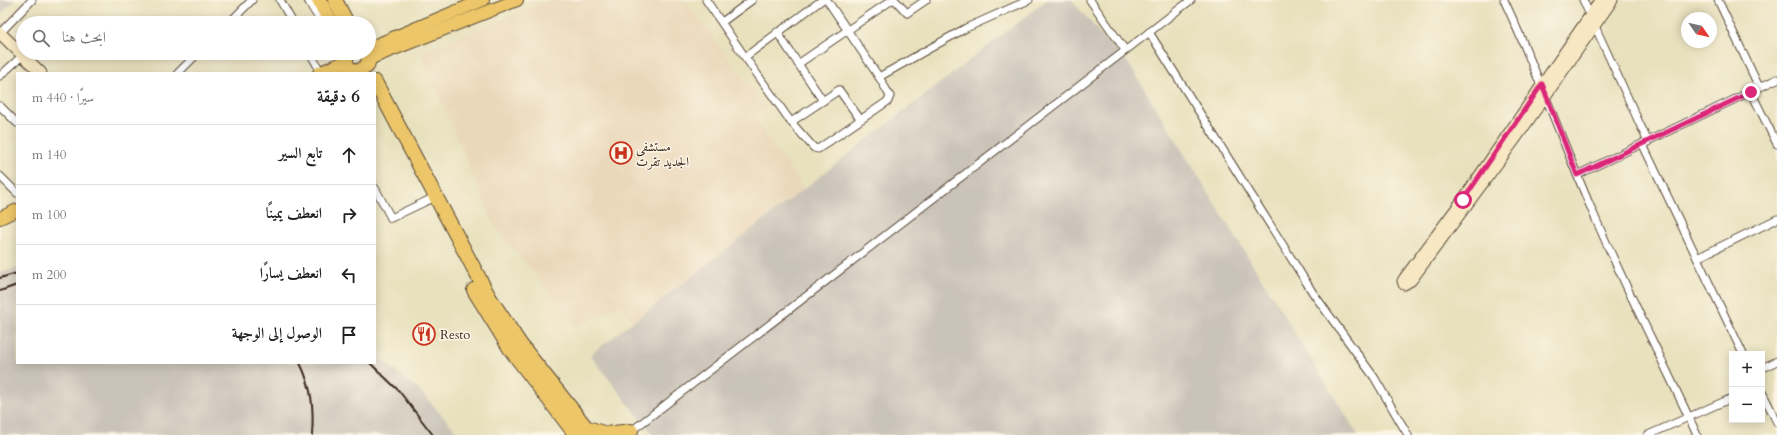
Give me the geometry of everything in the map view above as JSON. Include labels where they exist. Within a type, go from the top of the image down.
[{"type":"highway","points":[[319,0],[327,16]]},
{"type":"highway","points":[[335,0],[343,16]]},
{"type":"highway","points":[[376,84],[431,198]]},
{"type":"highway","points":[[376,104],[499,313],[584,432],[606,434],[629,433]]},
{"type":"main road","points":[[376,52],[483,0]]},
{"type":"main road","points":[[376,54],[517,0]]},
{"type":"main road","points":[[323,72],[356,62]]},
{"type":"main road","points":[[0,218],[16,210]]},
{"type":"main road","points":[[0,226],[16,218]]},
{"type":"street","points":[[16,16],[32,0]]},
{"type":"street","points":[[236,16],[252,0]]},
{"type":"street","points":[[280,0],[289,16]]},
{"type":"street","points":[[308,0],[317,16]]},
{"type":"street","points":[[706,0],[791,122],[810,146],[818,149],[890,98],[879,77],[827,0]]},
{"type":"street","points":[[745,56],[822,0]]},
{"type":"street","points":[[798,64],[892,0]]},
{"type":"street","points":[[895,0],[907,13],[926,0]]},
{"type":"street","points":[[879,77],[966,28],[1029,0]]},
{"type":"street","points":[[1090,0],[1125,50]]},
{"type":"street","points":[[629,433],[1191,0]]},
{"type":"street","points":[[1504,0],[1544,90],[1577,175],[1610,252],[1697,435]]},
{"type":"street","points":[[1583,0],[1593,20],[1645,143],[1697,258],[1742,351]]},
{"type":"street","points":[[1593,20],[1601,0]]},
{"type":"street","points":[[1544,90],[1405,278],[1404,284],[1411,280],[1544,90],[1593,20],[1612,0]]},
{"type":"street","points":[[1718,0],[1759,87]]},
{"type":"street","points":[[722,22],[750,1]]},
{"type":"street","points":[[16,16],[0,33],[16,48]]},
{"type":"street","points":[[777,32],[822,101]]},
{"type":"street","points":[[1149,32],[1313,294],[1374,377],[1408,435]]},
{"type":"street","points":[[0,76],[18,60]]},
{"type":"street","points":[[28,60],[40,72]]},
{"type":"street","points":[[179,72],[191,60]]},
{"type":"street","points":[[314,60],[320,72]]},
{"type":"street","points":[[1577,175],[1777,79]]},
{"type":"street","points":[[791,122],[839,90],[860,119]]},
{"type":"street","points":[[1751,92],[1777,144]]},
{"type":"street","points":[[0,106],[16,122]]},
{"type":"street","points":[[0,176],[16,192]]},
{"type":"street","points":[[376,190],[391,218],[431,198]]},
{"type":"street","points":[[1697,258],[1777,219]]},
{"type":"street","points":[[1765,367],[1777,361]]},
{"type":"street","points":[[1765,396],[1775,411],[1777,422]]},
{"type":"street","points":[[1648,435],[1729,399]]},
{"type":"shaded area","points":[[0,0],[15,0],[0,15]]},
{"type":"shaded area","name":"مستشفى الجديد تقرت","points":[[549,0],[685,0],[766,108],[754,118],[804,189],[633,321],[619,305],[577,327],[493,223],[421,53]]},
{"type":"shaded area","points":[[1047,0],[1072,0],[1107,42],[1127,61],[1358,435],[653,435],[590,355]]},
{"type":"shaded area","points":[[16,268],[16,364],[376,364],[376,356],[418,389],[460,435],[0,435],[0,273]]},
{"type":"railway","points":[[0,278],[16,273]]},
{"type":"railway","points":[[0,291],[16,285]]},
{"type":"railway","points":[[300,364],[310,389],[313,416],[312,435]]},
{"type":"railway","points":[[371,364],[399,391],[433,435]]},
{"type":"place","name":"مستشفى الجديد تقرت","points":[[621,153]]},
{"type":"place","name":"Resto","points":[[424,334]]},
{"type":"route","points":[[1463,200],[1542,84],[1577,175],[1751,92]]}]
